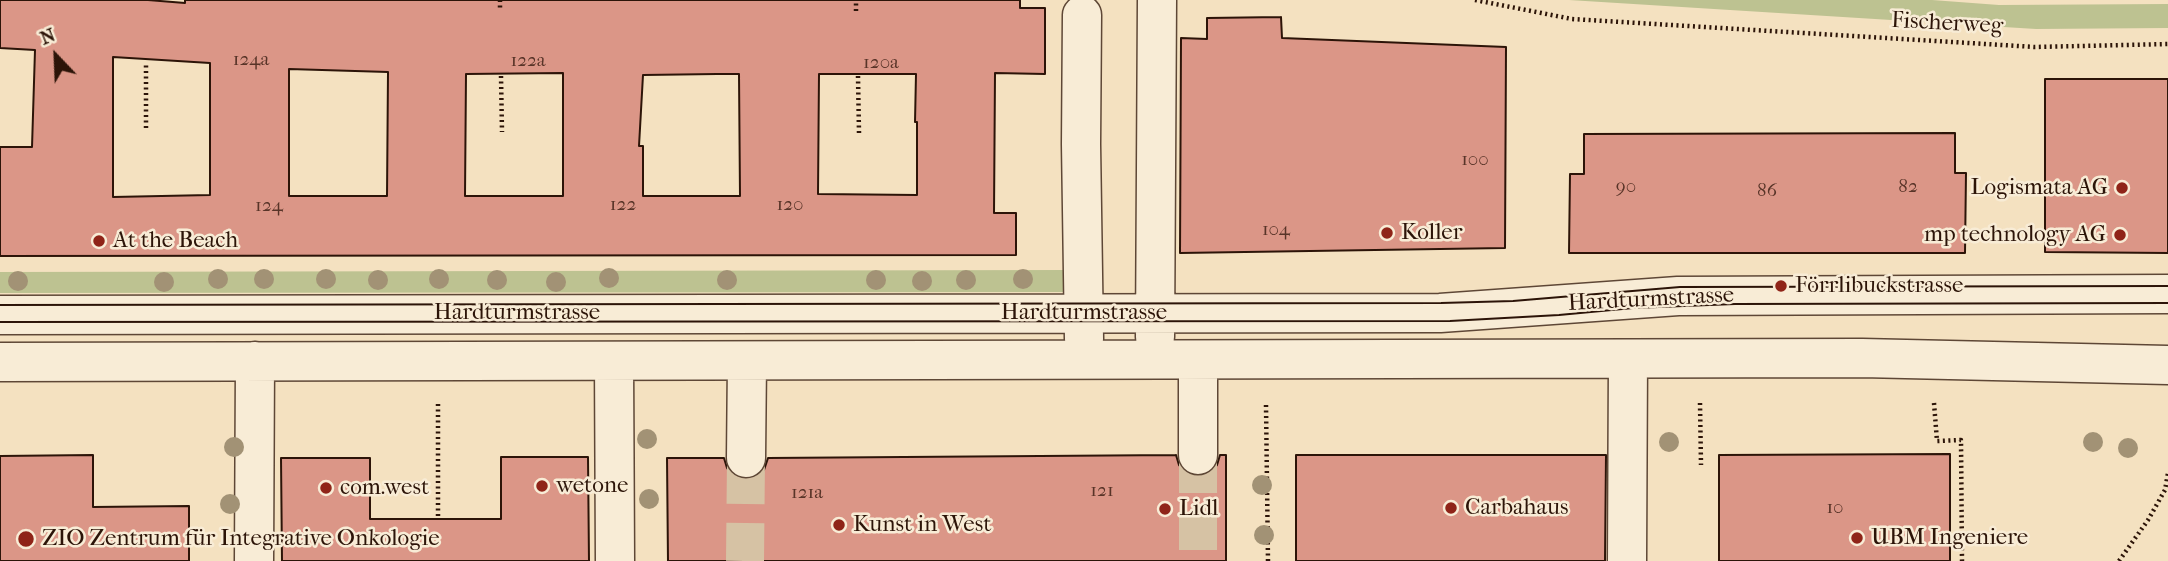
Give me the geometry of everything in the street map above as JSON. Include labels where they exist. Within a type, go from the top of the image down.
[{"type":"street","points":[[1155,360],[1157,0]]},
{"type":"street","points":[[1082,15],[1084,360]]},
{"type":"street","name":"Hardturmstrasse","points":[[0,315],[1440,313],[1678,296],[2168,294]]},
{"type":"street","name":"Hardturmstrasse","points":[[0,362],[1862,358],[2168,365]]},
{"type":"street","points":[[1628,359],[1628,561]]},
{"type":"street","points":[[746,458],[747,360]]},
{"type":"street","points":[[1198,360],[1198,455]]},
{"type":"street","points":[[254,561],[255,361]]},
{"type":"street","points":[[614,361],[615,561]]},
{"type":"path","points":[[500,0],[500,11]]},
{"type":"path","points":[[856,0],[856,11]]},
{"type":"path","name":"Fischerweg","points":[[1475,0],[1586,20],[2035,47],[2168,44]]},
{"type":"path","points":[[146,64],[146,128]]},
{"type":"path","points":[[501,76],[502,132]]},
{"type":"path","points":[[858,76],[859,133]]},
{"type":"path","points":[[1700,403],[1701,465]]},
{"type":"path","points":[[1934,403],[1937,441],[1961,440],[1962,561]]},
{"type":"path","points":[[438,404],[438,519]]},
{"type":"path","points":[[1266,405],[1268,561]]},
{"type":"path","points":[[2119,561],[2165,490],[2168,473]]},
{"type":"green space","points":[[1569,0],[1932,0],[1999,5],[2168,4],[2168,28],[2036,29]]},
{"type":"green space","points":[[1065,270],[1065,292],[0,293],[0,272]]},
{"type":"building","points":[[0,0],[148,0],[185,3],[185,0],[1020,0],[1020,8],[1045,8],[1045,74],[995,73],[994,213],[1016,213],[1016,255],[0,256],[0,147],[32,147],[35,50],[0,48]],"holes":[[[113,57],[210,63],[210,195],[113,197]],[[289,69],[388,72],[387,196],[289,196]],[[563,73],[563,196],[465,196],[466,74]],[[739,74],[740,196],[643,196],[643,146],[639,146],[643,75]],[[819,74],[916,74],[917,195],[818,194]]]},
{"type":"building","points":[[1281,17],[1282,38],[1506,47],[1505,248],[1180,253],[1181,38],[1207,39],[1207,18]]},
{"type":"building","points":[[2045,79],[2168,79],[2168,253],[2045,252]]},
{"type":"building","points":[[1955,133],[1955,173],[1966,173],[1965,253],[1569,253],[1570,174],[1584,174],[1584,134]]},
{"type":"building","points":[[1950,454],[1950,561],[1719,561],[1719,455]]},
{"type":"building","points":[[93,455],[93,507],[189,506],[189,561],[0,561],[0,456]]},
{"type":"building","points":[[1176,455],[1179,465],[1187,474],[1199,477],[1209,474],[1217,465],[1220,455],[1226,455],[1226,561],[668,561],[667,458],[724,458],[727,468],[734,476],[746,480],[757,477],[764,470],[768,458]]},
{"type":"building","name":"Carbahaus","points":[[1296,455],[1606,455],[1605,561],[1296,561]]},
{"type":"building","name":"com.west","points":[[501,457],[588,457],[589,561],[282,561],[281,458],[370,458],[370,519],[501,519]]},
{"type":"tunnel","points":[[1198,455],[1198,561]]},
{"type":"tunnel","points":[[745,561],[746,458]]},
{"type":"tram line","points":[[0,305],[1441,303],[1513,301],[1680,287],[2168,286]]},
{"type":"tram line","points":[[0,322],[1450,321],[1735,304],[2168,303]]},
{"type":"place","name":"Logismata AG","points":[[2122,188]]},
{"type":"place","name":"Koller","points":[[1387,233]]},
{"type":"place","name":"mp technology AG","points":[[2120,235]]},
{"type":"place","name":"At the Beach","points":[[99,241]]},
{"type":"place","name":"Förrlibuckstrasse","points":[[1781,286]]},
{"type":"place","name":"wetone","points":[[542,486]]},
{"type":"place","name":"com.west","points":[[326,488]]},
{"type":"place","name":"Carbahaus","points":[[1451,508]]},
{"type":"place","name":"Lidl","points":[[1165,509]]},
{"type":"place","name":"Kunst in West","points":[[839,525]]},
{"type":"place","name":"UBM Ingeniere","points":[[1857,538]]},
{"type":"place","name":"ZIO Zentrum für Integrative Onkologie","points":[[26,539]]}]
